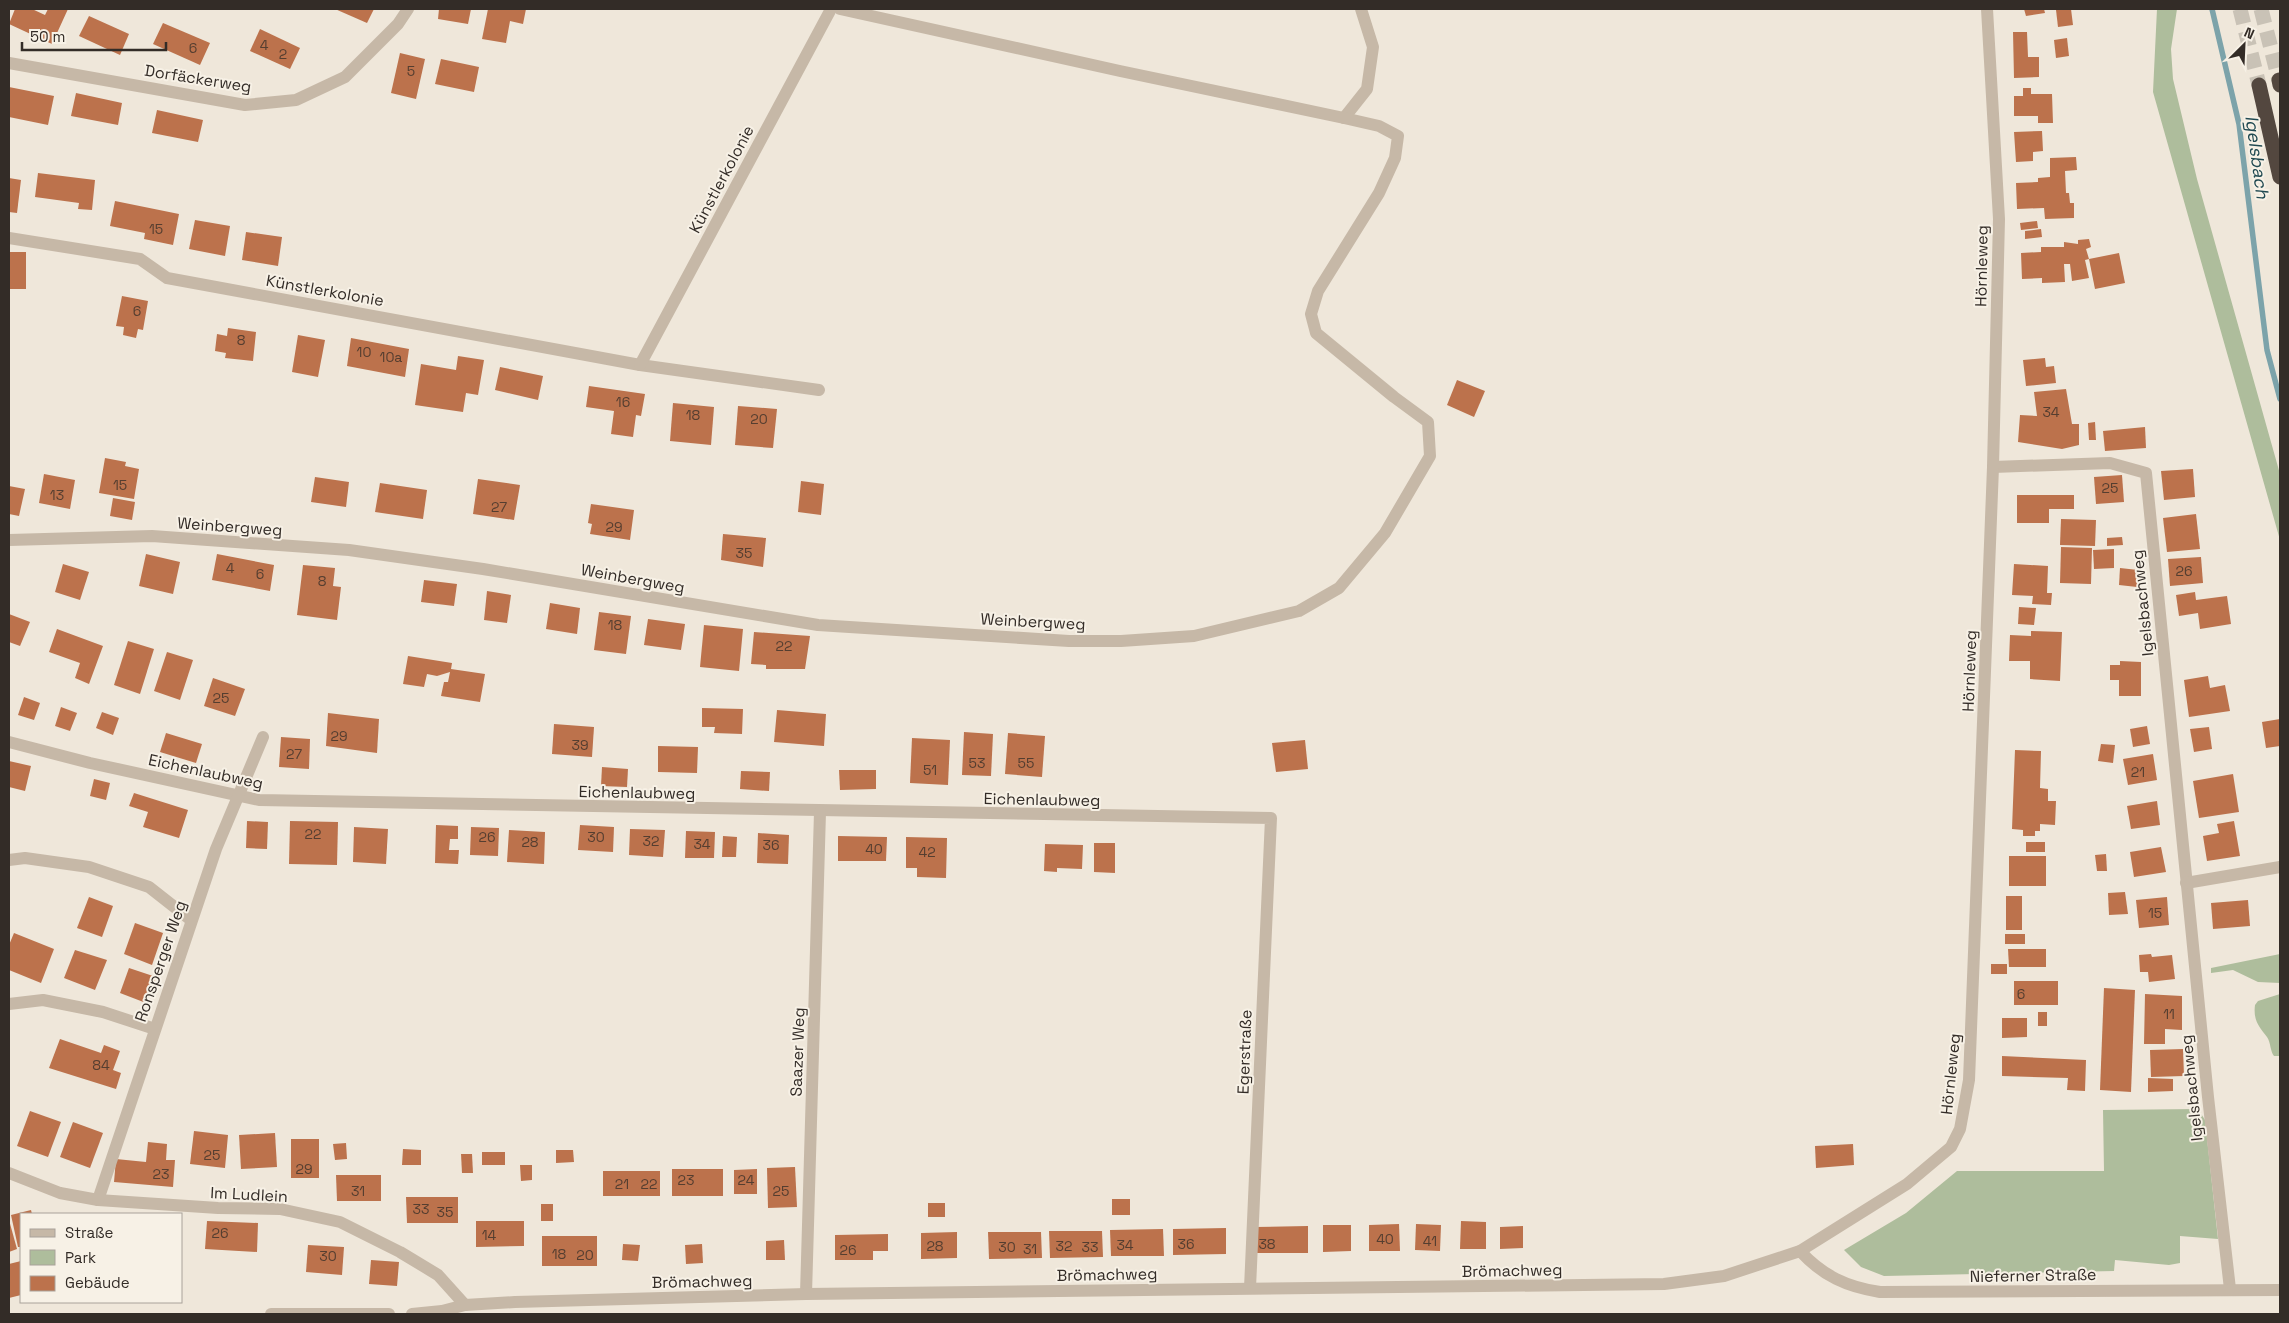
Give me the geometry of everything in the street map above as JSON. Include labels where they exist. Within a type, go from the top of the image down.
[{"type":"highway","points":[[2259,85],[2280,177]]},
{"type":"street","name":"Dorfäckerweg","points":[[9,63],[245,105],[296,100],[345,77],[398,24],[408,9]]},
{"type":"street","name":"Künstlerkolonie","points":[[640,365],[831,9]]},
{"type":"street","points":[[840,9],[1344,118],[1367,89],[1373,47],[1361,9]]},
{"type":"street","name":"Hörnleweg","points":[[1800,1251],[1907,1184],[1951,1147],[1960,1129],[1969,1080],[1994,467],[1998,219],[1986,9]]},
{"type":"street","name":"Weinbergweg","points":[[9,540],[152,536],[349,550],[483,569],[818,625],[1069,641],[1121,641],[1194,636],[1251,624],[1299,611],[1339,588],[1385,532],[1430,456],[1428,422],[1316,333],[1311,314],[1318,291],[1379,193],[1395,158],[1398,136],[1379,126],[1344,118]]},
{"type":"street","name":"Künstlerkolonie","points":[[9,238],[140,259],[167,278],[640,365],[819,390]]},
{"type":"street","name":"Igelsbachweg","points":[[1994,467],[2110,463],[2146,472],[2186,883],[2230,1289]]},
{"type":"street","name":"Ronsperger Weg","points":[[98,1200],[216,849],[262,737]]},
{"type":"street","name":"Eichenlaubweg","points":[[9,742],[90,763],[260,800],[820,812],[1271,818]]},
{"type":"street","name":"Saazer Weg","points":[[806,1294],[820,812]]},
{"type":"street","name":"Egerstraße","points":[[1250,1288],[1271,818]]},
{"type":"street","points":[[9,860],[25,858],[89,867],[148,887],[191,920]]},
{"type":"street","points":[[2186,883],[2280,867]]},
{"type":"street","points":[[9,1004],[43,1000],[103,1012],[155,1029]]},
{"type":"street","name":"Im Ludlein","points":[[9,1173],[60,1193],[98,1200],[218,1208],[280,1209],[340,1222],[400,1252],[438,1276],[465,1305]]},
{"type":"street","name":"Brömachweg","points":[[412,1314],[442,1311],[465,1305],[806,1294],[1664,1284],[1724,1276],[1800,1251]]},
{"type":"street","name":"Nieferner Straße","points":[[1800,1251],[1814,1266],[1839,1282],[1880,1292],[2280,1290]]},
{"type":"street","points":[[271,1314],[389,1314]]},
{"type":"green space","points":[[2157,9],[2177,9],[2171,49],[2173,79],[2197,179],[2280,474],[2280,540],[2153,92]]},
{"type":"green space","points":[[2280,954],[2280,983],[2258,982],[2233,970],[2211,973],[2211,968]]},
{"type":"green space","points":[[2280,994],[2280,1056],[2274,1056],[2268,1039],[2256,1019],[2255,1005],[2258,1001]]},
{"type":"green space","points":[[2198,1109],[2205,1120],[2218,1239],[2180,1236],[2180,1263],[2169,1265],[2115,1260],[2114,1271],[1884,1276],[1861,1267],[1844,1250],[1906,1213],[1957,1171],[2104,1171],[2103,1110]]},
{"type":"building","points":[[15,9],[32,9],[45,15],[48,9],[68,9],[52,44],[9,24]]},
{"type":"building","points":[[335,9],[374,9],[367,23]]},
{"type":"building","points":[[439,9],[471,9],[468,24],[438,19]]},
{"type":"building","points":[[488,9],[526,9],[523,24],[510,21],[506,43],[482,39]]},
{"type":"building","points":[[2024,9],[2044,9],[2045,13],[2026,16]]},
{"type":"building","points":[[2071,9],[2073,25],[2058,27],[2056,10]]},
{"type":"building","points":[[89,16],[129,34],[120,55],[79,36]]},
{"type":"building","points":[[163,23],[210,43],[200,65],[153,44]]},
{"type":"building","points":[[260,29],[300,48],[290,69],[250,51]]},
{"type":"building","points":[[2013,32],[2027,32],[2028,57],[2039,57],[2039,77],[2014,78]]},
{"type":"building","points":[[2067,38],[2069,56],[2056,58],[2054,40]]},
{"type":"building","points":[[400,53],[425,59],[416,99],[391,93]]},
{"type":"building","points":[[441,59],[479,67],[474,92],[435,84]]},
{"type":"building","points":[[9,87],[54,96],[48,125],[9,117]]},
{"type":"building","points":[[2023,88],[2031,88],[2031,94],[2052,94],[2053,123],[2038,123],[2038,116],[2014,116],[2014,96],[2023,96]]},
{"type":"building","points":[[76,93],[122,103],[118,125],[71,116]]},
{"type":"building","points":[[157,110],[203,120],[198,142],[152,133]]},
{"type":"building","points":[[2042,131],[2043,151],[2033,152],[2033,161],[2016,162],[2014,132]]},
{"type":"building","points":[[2076,157],[2077,170],[2065,171],[2066,193],[2069,193],[2070,203],[2074,203],[2074,218],[2045,219],[2044,208],[2017,209],[2016,183],[2038,182],[2038,178],[2050,177],[2050,158]]},
{"type":"building","points":[[38,173],[95,180],[92,210],[78,209],[79,203],[35,197]]},
{"type":"building","points":[[9,178],[21,180],[17,213],[9,212]]},
{"type":"building","points":[[115,201],[179,214],[173,245],[144,239],[145,233],[110,226]]},
{"type":"building","points":[[195,220],[230,226],[225,256],[189,249]]},
{"type":"building","points":[[2037,221],[2038,228],[2021,230],[2020,223]]},
{"type":"building","points":[[2041,229],[2042,237],[2025,239],[2025,231]]},
{"type":"building","points":[[246,232],[282,237],[278,266],[242,260]]},
{"type":"building","points":[[2089,239],[2091,247],[2086,249],[2089,259],[2085,260],[2089,278],[2072,281],[2070,264],[2064,264],[2065,282],[2042,283],[2042,278],[2022,279],[2021,253],[2041,252],[2041,247],[2064,247],[2064,242],[2078,244],[2078,240]]},
{"type":"building","points":[[9,252],[26,252],[26,289],[9,289]]},
{"type":"building","points":[[2119,253],[2125,283],[2095,289],[2089,259]]},
{"type":"building","points":[[122,296],[148,301],[143,330],[138,329],[136,338],[123,335],[124,327],[116,326]]},
{"type":"building","points":[[228,328],[256,332],[253,361],[225,358],[226,353],[215,351],[217,334],[227,336]]},
{"type":"building","points":[[298,335],[325,340],[318,377],[292,372]]},
{"type":"building","points":[[351,338],[409,349],[405,377],[347,366]]},
{"type":"building","points":[[458,356],[484,360],[478,395],[466,393],[463,412],[415,405],[421,364],[456,370]]},
{"type":"building","points":[[2045,358],[2046,367],[2054,366],[2056,383],[2026,386],[2023,360]]},
{"type":"building","points":[[500,367],[543,376],[538,400],[495,390]]},
{"type":"building","points":[[1457,380],[1485,391],[1474,417],[1447,405]]},
{"type":"building","points":[[589,386],[645,394],[641,416],[636,415],[633,437],[611,434],[614,411],[586,407]]},
{"type":"building","points":[[2066,389],[2072,424],[2079,424],[2079,445],[2062,449],[2018,442],[2020,415],[2037,416],[2034,392]]},
{"type":"building","points":[[673,403],[714,407],[711,445],[670,441]]},
{"type":"building","points":[[738,406],[777,409],[773,448],[735,445]]},
{"type":"building","points":[[2095,422],[2096,440],[2089,440],[2088,423]]},
{"type":"building","points":[[2145,427],[2146,448],[2105,451],[2103,431]]},
{"type":"building","points":[[105,458],[126,462],[125,466],[139,469],[134,499],[99,493]]},
{"type":"building","points":[[2193,469],[2195,497],[2164,500],[2161,471]]},
{"type":"building","points":[[44,474],[75,480],[70,509],[39,503]]},
{"type":"building","points":[[2122,475],[2124,502],[2096,504],[2094,477]]},
{"type":"building","points":[[315,477],[349,482],[346,507],[311,502]]},
{"type":"building","points":[[478,479],[520,485],[514,520],[473,514]]},
{"type":"building","points":[[801,481],[824,484],[821,515],[798,512]]},
{"type":"building","points":[[380,483],[427,490],[423,519],[375,512]]},
{"type":"building","points":[[9,486],[25,489],[19,516],[9,514]]},
{"type":"building","points":[[2017,495],[2074,495],[2074,509],[2049,509],[2049,523],[2017,523]]},
{"type":"building","points":[[113,498],[135,502],[132,520],[110,516]]},
{"type":"building","points":[[591,504],[634,510],[630,540],[590,534],[592,524],[588,523]]},
{"type":"building","points":[[2196,514],[2200,549],[2167,552],[2163,518]]},
{"type":"building","points":[[2061,519],[2096,520],[2095,546],[2060,545]]},
{"type":"building","points":[[723,534],[766,538],[763,567],[721,560]]},
{"type":"building","points":[[2122,537],[2123,545],[2107,546],[2107,538]]},
{"type":"building","points":[[2061,547],[2092,548],[2091,584],[2060,583]]},
{"type":"building","points":[[2114,549],[2114,568],[2094,569],[2093,550]]},
{"type":"building","points":[[146,554],[180,562],[173,594],[139,586]]},
{"type":"building","points":[[217,554],[274,565],[270,591],[212,580]]},
{"type":"building","points":[[2201,557],[2203,583],[2170,586],[2168,559]]},
{"type":"building","points":[[63,564],[89,572],[80,600],[55,592]]},
{"type":"building","points":[[2014,564],[2048,566],[2047,593],[2052,593],[2051,605],[2032,604],[2033,596],[2012,595]]},
{"type":"building","points":[[303,565],[335,568],[333,586],[341,587],[337,620],[297,615]]},
{"type":"building","points":[[2120,568],[2138,570],[2137,587],[2119,585]]},
{"type":"building","points":[[424,580],[457,584],[454,606],[421,602]]},
{"type":"building","points":[[487,591],[511,595],[507,623],[484,620]]},
{"type":"building","points":[[2195,592],[2196,600],[2227,596],[2231,624],[2200,629],[2198,613],[2179,616],[2176,595]]},
{"type":"building","points":[[550,603],[580,608],[577,634],[546,629]]},
{"type":"building","points":[[2019,607],[2036,608],[2034,625],[2018,624]]},
{"type":"building","points":[[599,612],[631,616],[626,654],[594,650]]},
{"type":"building","points":[[9,614],[30,622],[20,646],[9,642]]},
{"type":"building","points":[[648,619],[685,624],[681,650],[644,645]]},
{"type":"building","points":[[704,625],[743,629],[739,671],[700,667]]},
{"type":"building","points":[[57,629],[103,646],[89,684],[75,678],[80,663],[49,652]]},
{"type":"building","points":[[2031,631],[2062,632],[2060,681],[2030,679],[2030,661],[2009,661],[2010,635],[2031,636]]},
{"type":"building","points":[[754,632],[810,636],[805,669],[766,669],[766,665],[751,664]]},
{"type":"building","points":[[128,641],[154,649],[140,694],[114,685]]},
{"type":"building","points":[[167,652],[193,660],[180,700],[154,691]]},
{"type":"building","points":[[408,656],[452,663],[451,669],[485,674],[480,702],[441,696],[444,682],[448,682],[450,672],[437,676],[427,674],[424,687],[403,684]]},
{"type":"building","points":[[2120,661],[2141,662],[2141,696],[2119,696],[2119,680],[2110,680],[2110,665],[2120,665]]},
{"type":"building","points":[[2208,676],[2210,688],[2225,685],[2230,711],[2189,717],[2184,680]]},
{"type":"building","points":[[213,678],[245,689],[235,716],[204,706]]},
{"type":"building","points":[[24,697],[40,703],[34,720],[18,715]]},
{"type":"building","points":[[61,707],[77,713],[70,731],[55,726]]},
{"type":"building","points":[[702,708],[743,709],[742,734],[714,733],[715,727],[702,727]]},
{"type":"building","points":[[777,710],[826,714],[824,746],[774,742]]},
{"type":"building","points":[[102,712],[119,718],[113,735],[96,728]]},
{"type":"building","points":[[328,713],[379,719],[377,753],[326,746]]},
{"type":"building","points":[[2280,719],[2280,746],[2266,748],[2262,722]]},
{"type":"building","points":[[554,724],[594,727],[592,757],[552,754]]},
{"type":"building","points":[[2147,726],[2150,744],[2133,747],[2130,729]]},
{"type":"building","points":[[2209,727],[2212,749],[2194,752],[2190,729]]},
{"type":"building","points":[[964,732],[993,734],[991,776],[962,775]]},
{"type":"building","points":[[166,733],[202,744],[196,763],[160,752]]},
{"type":"building","points":[[1008,733],[1045,736],[1042,777],[1005,774]]},
{"type":"building","points":[[281,737],[310,739],[309,769],[279,767]]},
{"type":"building","points":[[912,738],[950,740],[948,785],[910,783]]},
{"type":"building","points":[[1305,740],[1308,769],[1276,772],[1272,743]]},
{"type":"building","points":[[2101,744],[2115,745],[2113,763],[2098,761]]},
{"type":"building","points":[[658,746],[698,747],[697,773],[658,772]]},
{"type":"building","points":[[2015,750],[2041,751],[2040,788],[2048,789],[2048,801],[2056,801],[2055,825],[2040,824],[2040,831],[2035,831],[2035,836],[2023,836],[2023,830],[2012,829]]},
{"type":"building","points":[[2153,754],[2157,780],[2128,785],[2123,759]]},
{"type":"building","points":[[9,761],[31,766],[25,791],[9,787]]},
{"type":"building","points":[[602,767],[628,769],[627,787],[601,786]]},
{"type":"building","points":[[839,770],[876,770],[876,789],[840,790]]},
{"type":"building","points":[[741,771],[770,772],[769,791],[740,789]]},
{"type":"building","points":[[2233,774],[2239,812],[2199,818],[2193,781]]},
{"type":"building","points":[[94,779],[110,783],[106,800],[90,796]]},
{"type":"building","points":[[134,793],[188,810],[179,838],[143,827],[148,812],[129,806]]},
{"type":"building","points":[[2157,801],[2160,825],[2131,829],[2127,806]]},
{"type":"building","points":[[247,821],[268,822],[267,849],[246,848]]},
{"type":"building","points":[[290,821],[338,822],[337,865],[289,864]]},
{"type":"building","points":[[2234,821],[2240,856],[2207,861],[2203,836],[2219,833],[2217,824]]},
{"type":"building","points":[[436,825],[458,826],[458,839],[450,839],[449,850],[459,850],[458,864],[435,863]]},
{"type":"building","points":[[580,825],[614,827],[613,852],[578,850]]},
{"type":"building","points":[[354,827],[388,829],[386,864],[353,862]]},
{"type":"building","points":[[471,827],[499,828],[498,856],[470,855]]},
{"type":"building","points":[[630,829],[665,830],[663,857],[629,855]]},
{"type":"building","points":[[509,830],[545,832],[544,864],[507,862]]},
{"type":"building","points":[[686,831],[715,832],[714,858],[685,858]]},
{"type":"building","points":[[758,833],[789,835],[788,864],[757,863]]},
{"type":"building","points":[[723,836],[737,837],[736,857],[722,857]]},
{"type":"building","points":[[838,836],[887,837],[886,861],[838,861]]},
{"type":"building","points":[[906,837],[947,838],[946,878],[917,877],[917,868],[906,868]]},
{"type":"building","points":[[2026,842],[2045,842],[2045,852],[2026,852]]},
{"type":"building","points":[[1094,843],[1115,843],[1115,873],[1094,872]]},
{"type":"building","points":[[1045,844],[1083,845],[1082,869],[1057,868],[1057,872],[1044,871]]},
{"type":"building","points":[[2161,847],[2166,872],[2134,877],[2130,852]]},
{"type":"building","points":[[2106,854],[2107,871],[2097,871],[2095,855]]},
{"type":"building","points":[[2009,856],[2046,856],[2046,886],[2009,886]]},
{"type":"building","points":[[2125,892],[2128,914],[2109,915],[2108,893]]},
{"type":"building","points":[[2006,896],[2022,896],[2022,930],[2006,930]]},
{"type":"building","points":[[89,897],[113,906],[102,937],[77,928]]},
{"type":"building","points":[[2167,897],[2169,925],[2139,928],[2136,900]]},
{"type":"building","points":[[2248,900],[2250,926],[2213,929],[2211,903]]},
{"type":"building","points":[[135,923],[163,933],[152,965],[124,954]]},
{"type":"building","points":[[14,933],[54,949],[41,983],[9,970],[9,945]]},
{"type":"building","points":[[2005,934],[2025,934],[2025,944],[2005,944]]},
{"type":"building","points":[[2008,949],[2046,949],[2046,967],[2009,967]]},
{"type":"building","points":[[75,950],[107,960],[95,990],[64,978]]},
{"type":"building","points":[[2151,954],[2152,957],[2172,955],[2175,979],[2149,982],[2148,972],[2140,972],[2139,955]]},
{"type":"building","points":[[1991,964],[2007,964],[2007,974],[1991,974]]},
{"type":"building","points":[[129,968],[156,977],[146,1003],[120,993]]},
{"type":"building","points":[[2014,981],[2058,981],[2058,1005],[2014,1005]]},
{"type":"building","points":[[2104,988],[2135,990],[2131,1092],[2100,1090]]},
{"type":"building","points":[[2145,994],[2182,996],[2182,1030],[2165,1029],[2165,1044],[2144,1044]]},
{"type":"building","points":[[2038,1012],[2047,1012],[2047,1026],[2038,1026]]},
{"type":"building","points":[[2002,1018],[2027,1018],[2027,1037],[2002,1038]]},
{"type":"building","points":[[60,1039],[101,1053],[104,1045],[120,1051],[113,1070],[121,1073],[116,1089],[49,1068]]},
{"type":"building","points":[[2183,1049],[2184,1076],[2151,1077],[2150,1050]]},
{"type":"building","points":[[2002,1056],[2086,1060],[2085,1091],[2067,1090],[2068,1078],[2002,1076]]},
{"type":"building","points":[[2148,1078],[2173,1079],[2173,1091],[2148,1092]]},
{"type":"building","points":[[30,1111],[61,1122],[48,1157],[17,1146]]},
{"type":"building","points":[[73,1122],[103,1133],[90,1168],[60,1157]]},
{"type":"building","points":[[194,1131],[228,1135],[225,1168],[190,1164]]},
{"type":"building","points":[[275,1133],[277,1167],[241,1169],[239,1135]]},
{"type":"building","points":[[291,1139],[319,1139],[319,1178],[291,1178]]},
{"type":"building","points":[[148,1142],[167,1144],[166,1160],[175,1160],[173,1187],[114,1182],[116,1159],[146,1162]]},
{"type":"building","points":[[346,1143],[347,1159],[335,1160],[333,1144]]},
{"type":"building","points":[[1853,1144],[1854,1165],[1816,1168],[1815,1146]]},
{"type":"building","points":[[403,1149],[421,1150],[421,1165],[402,1165]]},
{"type":"building","points":[[556,1150],[573,1150],[574,1162],[556,1163]]},
{"type":"building","points":[[482,1152],[505,1152],[505,1165],[482,1165]]},
{"type":"building","points":[[461,1154],[472,1154],[473,1173],[462,1173]]},
{"type":"building","points":[[520,1165],[532,1165],[532,1180],[521,1181]]},
{"type":"building","points":[[795,1167],[797,1207],[768,1208],[767,1168]]},
{"type":"building","points":[[672,1169],[723,1169],[723,1196],[672,1196]]},
{"type":"building","points":[[757,1169],[757,1194],[734,1194],[734,1170]]},
{"type":"building","points":[[603,1171],[660,1171],[660,1196],[603,1196]]},
{"type":"building","points":[[336,1175],[381,1175],[381,1201],[337,1201]]},
{"type":"building","points":[[406,1197],[458,1197],[458,1223],[407,1223]]},
{"type":"building","points":[[1112,1199],[1130,1199],[1130,1215],[1112,1215]]},
{"type":"building","points":[[928,1203],[945,1203],[945,1217],[928,1217]]},
{"type":"building","points":[[541,1204],[553,1204],[553,1221],[541,1221]]},
{"type":"building","points":[[31,1210],[32,1213],[20,1213],[20,1247],[18,1247],[11,1215]]},
{"type":"building","points":[[9,1220],[17,1249],[9,1252]]},
{"type":"building","points":[[207,1221],[258,1223],[257,1252],[205,1249]]},
{"type":"building","points":[[476,1221],[524,1221],[524,1246],[476,1247]]},
{"type":"building","points":[[1461,1221],[1486,1222],[1486,1249],[1460,1249]]},
{"type":"building","points":[[1399,1224],[1400,1251],[1369,1251],[1369,1225]]},
{"type":"building","points":[[1416,1224],[1441,1225],[1440,1251],[1415,1250]]},
{"type":"building","points":[[1323,1225],[1351,1225],[1351,1251],[1323,1252]]},
{"type":"building","points":[[1308,1226],[1308,1253],[1255,1253],[1255,1227]]},
{"type":"building","points":[[1523,1226],[1523,1248],[1500,1249],[1500,1227]]},
{"type":"building","points":[[1226,1228],[1226,1254],[1173,1255],[1173,1229]]},
{"type":"building","points":[[1163,1229],[1164,1256],[1111,1256],[1110,1230]]},
{"type":"building","points":[[1049,1231],[1102,1231],[1103,1257],[1050,1258]]},
{"type":"building","points":[[957,1232],[957,1258],[921,1259],[921,1233]]},
{"type":"building","points":[[988,1232],[1041,1232],[1042,1258],[989,1259]]},
{"type":"building","points":[[888,1234],[888,1251],[873,1251],[873,1260],[835,1260],[835,1235]]},
{"type":"building","points":[[542,1236],[597,1236],[597,1266],[542,1266]]},
{"type":"building","points":[[784,1240],[785,1260],[766,1260],[766,1241]]},
{"type":"building","points":[[623,1244],[640,1245],[638,1261],[622,1260]]},
{"type":"building","points":[[702,1244],[703,1263],[686,1264],[685,1245]]},
{"type":"building","points":[[308,1245],[344,1247],[342,1275],[306,1272]]},
{"type":"building","points":[[371,1260],[399,1262],[397,1286],[369,1284]]},
{"type":"building","points":[[20,1261],[20,1295],[9,1298],[9,1264]]},
{"type":"waterway","name":"Igelsbach","points":[[2212,9],[2239,124],[2267,350],[2280,399]]},
{"type":"tunnel","points":[[2240,9],[2259,85]]},
{"type":"tunnel","points":[[2261,9],[2279,80]]}]
